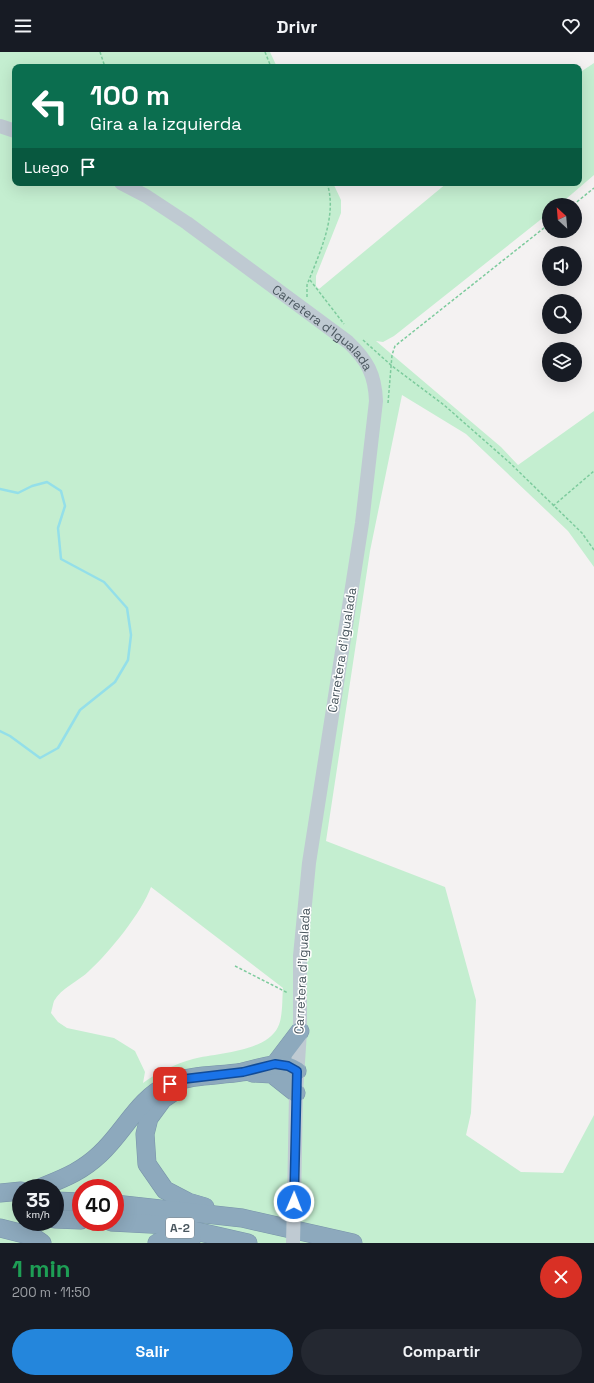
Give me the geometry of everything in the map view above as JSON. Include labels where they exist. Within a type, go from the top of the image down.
[{"type":"highway","points":[[274,1069],[300,1031]]},
{"type":"highway","points":[[62,1179],[76,1173],[101,1153],[151,1095],[170,1084],[184,1079],[274,1069],[288,1066],[297,1071]]},
{"type":"highway","points":[[274,1069],[296,1093]]},
{"type":"highway","points":[[201,1078],[163,1099],[149,1118],[144,1134],[147,1164],[165,1190],[188,1202],[242,1218]]},
{"type":"highway","points":[[0,1193],[12,1192]]},
{"type":"highway","points":[[0,1201],[12,1200]]},
{"type":"highway","name":"A-2","points":[[124,1205],[242,1218],[353,1243]]},
{"type":"highway","points":[[0,1221],[12,1220]]},
{"type":"highway","name":"A-2","points":[[124,1223],[169,1225],[248,1243]]},
{"type":"highway","points":[[0,1228],[32,1236],[42,1243]]},
{"type":"highway","points":[[157,1243],[174,1236],[224,1243]]},
{"type":"street","points":[[0,126],[12,130]]},
{"type":"street","name":"Carretera d'Igualada","points":[[127,186],[146,196],[187,223],[348,342],[362,356],[375,385],[376,401],[362,524],[309,863],[300,956],[300,1031],[296,1093],[293,1243]]},
{"type":"path","points":[[100,52],[104,64]]},
{"type":"path","points":[[266,52],[271,64]]},
{"type":"path","points":[[307,298],[307,285],[330,216],[332,203],[329,186]]},
{"type":"path","points":[[582,198],[594,188]]},
{"type":"path","points":[[392,366],[395,346],[399,341],[542,229]]},
{"type":"path","points":[[309,279],[346,326]]},
{"type":"path","points":[[360,338],[392,366],[444,404],[510,463],[582,534],[594,550]]},
{"type":"path","points":[[553,506],[594,471]]},
{"type":"path","points":[[235,966],[300,999]]},
{"type":"green space","points":[[0,52],[270,52],[276,64],[12,64],[12,186],[334,186],[341,200],[341,213],[316,276],[316,286],[319,289],[443,186],[581,186],[567,198],[542,198],[542,219],[394,336],[383,342],[376,341],[501,447],[518,465],[594,411],[594,567],[568,531],[466,434],[402,395],[370,551],[326,841],[445,887],[476,1000],[471,1113],[466,1135],[521,1172],[563,1173],[594,1115],[594,1243],[0,1243]],"holes":[[[151,887],[283,988],[282,1013],[278,1027],[272,1035],[263,1042],[240,1050],[186,1061],[161,1072],[143,1083],[145,1072],[135,1051],[114,1038],[67,1028],[58,1022],[51,1013],[57,996],[89,971],[106,954],[124,932],[147,897]]]},
{"type":"green space","points":[[594,63],[594,175],[582,185],[582,71]]},
{"type":"waterway","points":[[0,489],[18,493],[32,486],[47,482],[61,491],[65,506],[58,528],[61,559],[104,582],[127,608],[131,635],[128,660],[115,682],[80,710],[58,748],[40,758],[10,736],[0,731]]},
{"type":"route","points":[[170,1084],[184,1079],[243,1072],[275,1064],[288,1066],[297,1071],[294,1202]]}]
